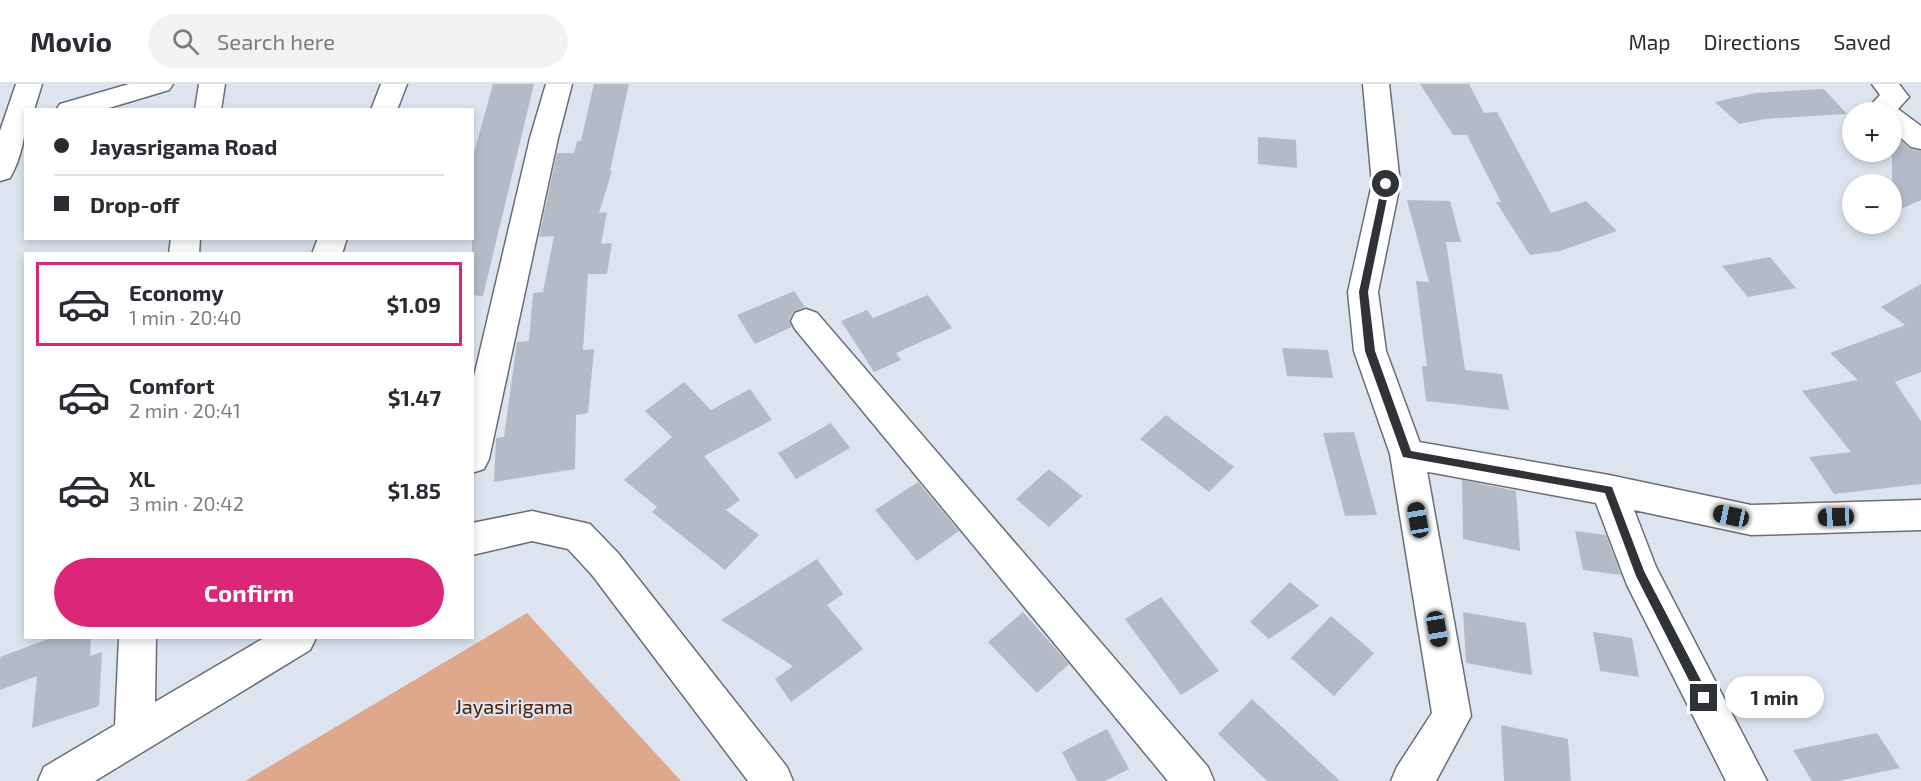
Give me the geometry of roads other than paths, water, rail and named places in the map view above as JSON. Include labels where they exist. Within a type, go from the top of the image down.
[{"type":"street","points":[[0,171],[20,123],[29,84]]},
{"type":"street","points":[[76,108],[160,84]]},
{"type":"street","points":[[208,108],[212,84]]},
{"type":"street","points":[[385,108],[393,84]]},
{"type":"street","points":[[474,450],[544,138],[559,84]]},
{"type":"street","points":[[1376,84],[1386,184],[1363,292],[1370,351],[1407,454],[1452,716],[1416,780]]},
{"type":"street","points":[[1896,100],[1921,140]]},
{"type":"street","points":[[806,321],[1194,781]]},
{"type":"street","points":[[1407,454],[1609,490],[1751,520],[1921,514]]},
{"type":"street","points":[[1609,490],[1640,573],[1748,781]]},
{"type":"street","points":[[474,540],[532,526],[578,535],[605,564],[773,781]]},
{"type":"street","points":[[134,735],[138,639]]},
{"type":"street","points":[[58,781],[295,639]]},
{"type":"park label","name":"Jayasirigama","points":[[514,707]]}]
